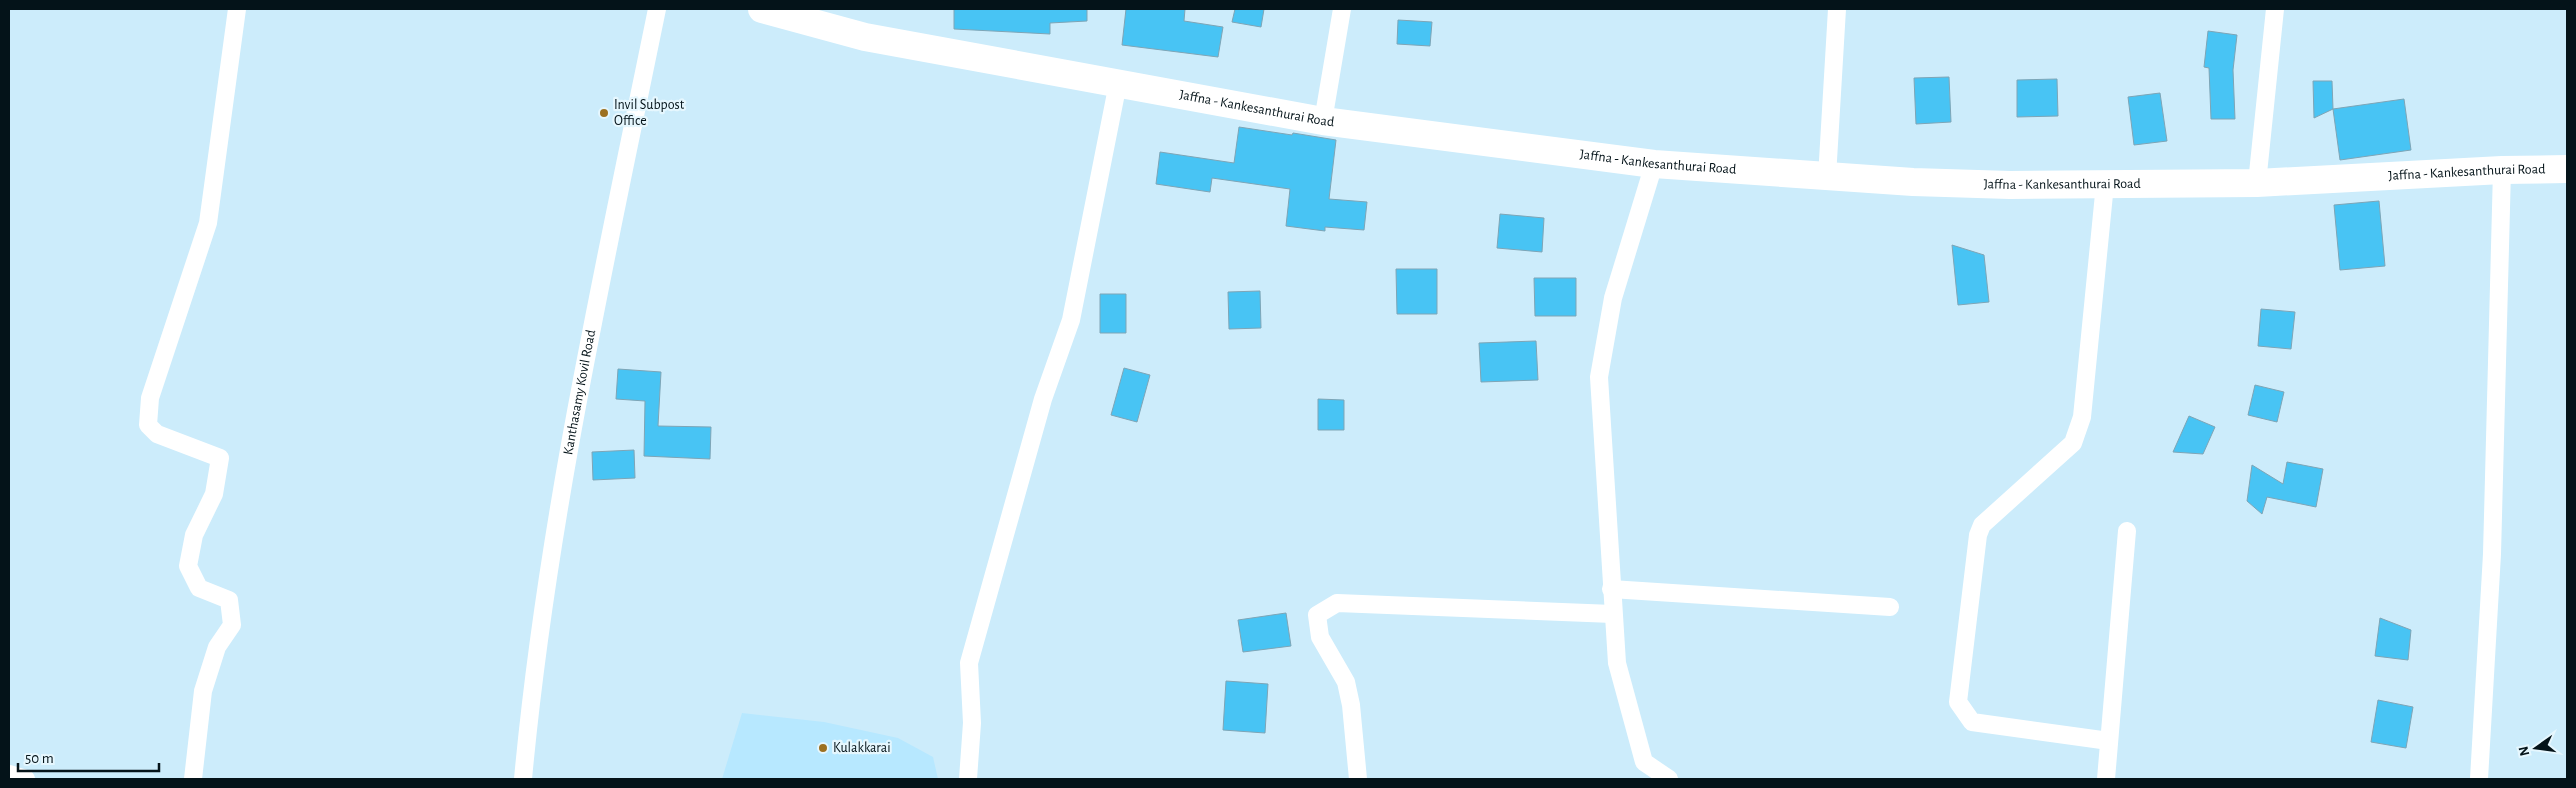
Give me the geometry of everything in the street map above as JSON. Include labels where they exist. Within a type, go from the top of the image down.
[{"type":"main road","name":"Jaffna - Kankesanthurai Road","points":[[762,9],[865,37],[1323,121],[1654,164],[1827,177],[2001,185],[2257,183],[2502,170],[2567,169]]},
{"type":"street","points":[[194,779],[203,690],[217,648],[232,625],[229,600],[199,588],[188,566],[194,535],[214,494],[220,458],[157,434],[148,425],[150,398],[208,223],[237,9]]},
{"type":"street","name":"Kanthasamy Kovil Road","points":[[523,779],[528,724],[569,443],[657,9]]},
{"type":"street","points":[[1323,121],[1342,9]]},
{"type":"street","points":[[1827,177],[1838,9]]},
{"type":"street","points":[[2257,183],[2275,9]]},
{"type":"street","points":[[968,779],[972,723],[969,663],[1043,399],[1071,320],[1118,83]]},
{"type":"street","points":[[1654,164],[1613,298],[1599,377],[1617,663],[1644,762],[1669,779]]},
{"type":"street","points":[[2479,779],[2492,554],[2502,170]]},
{"type":"street","points":[[2105,184],[2082,417],[2073,443],[1982,525],[1978,535],[1958,702],[1972,722],[2109,741]]},
{"type":"street","points":[[2106,779],[2127,530]]},
{"type":"street","points":[[1611,589],[1890,607]]},
{"type":"street","points":[[1358,779],[1351,705],[1346,682],[1320,637],[1317,615],[1336,603],[1613,614]]},
{"type":"street","points":[[9,774],[26,779]]},
{"type":"shaded area","name":"Kulakkarai","points":[[742,713],[824,722],[898,738],[933,757],[938,779],[722,779]]},
{"type":"building","points":[[954,9],[1087,9],[1087,21],[1050,23],[1050,34],[954,29]]},
{"type":"building","points":[[1126,9],[1185,9],[1184,21],[1223,27],[1218,57],[1122,45]]},
{"type":"building","points":[[1235,9],[1264,9],[1261,27],[1232,22]]},
{"type":"building","points":[[1398,20],[1432,22],[1430,46],[1397,44]]},
{"type":"building","points":[[2208,31],[2237,35],[2233,70],[2235,119],[2211,119],[2209,68],[2204,67]]},
{"type":"building","points":[[1949,77],[1951,122],[1916,124],[1914,78]]},
{"type":"building","points":[[2057,79],[2058,116],[2017,117],[2017,80]]},
{"type":"building","points":[[2313,81],[2332,81],[2333,109],[2314,118]]},
{"type":"building","points":[[2160,93],[2167,141],[2134,145],[2128,97]]},
{"type":"building","points":[[2404,99],[2411,150],[2340,160],[2333,109]]},
{"type":"building","points":[[1239,127],[1336,140],[1329,199],[1367,202],[1364,230],[1325,227],[1325,231],[1286,226],[1290,189],[1212,178],[1210,192],[1156,184],[1160,152],[1234,163]]},
{"type":"building","points":[[2379,201],[2385,266],[2340,270],[2334,205]]},
{"type":"building","points":[[1500,214],[1544,218],[1542,252],[1497,248]]},
{"type":"building","points":[[1952,245],[1984,255],[1989,302],[1958,305]]},
{"type":"building","points":[[1396,269],[1437,269],[1437,314],[1397,314]]},
{"type":"building","points":[[1534,278],[1576,278],[1576,316],[1535,316]]},
{"type":"building","points":[[1260,291],[1261,328],[1229,329],[1228,292]]},
{"type":"building","points":[[1100,294],[1126,294],[1126,333],[1100,333]]},
{"type":"building","points":[[2261,309],[2295,312],[2291,349],[2258,346]]},
{"type":"building","points":[[1536,341],[1538,380],[1481,382],[1479,343]]},
{"type":"building","points":[[1124,368],[1150,375],[1137,422],[1111,415]]},
{"type":"building","points":[[618,369],[661,372],[658,426],[711,427],[710,459],[644,456],[645,401],[616,399]]},
{"type":"building","points":[[2255,385],[2284,392],[2277,422],[2248,415]]},
{"type":"building","points":[[1318,399],[1344,400],[1344,430],[1318,430]]},
{"type":"building","points":[[2189,416],[2215,427],[2203,454],[2173,452]]},
{"type":"building","points":[[634,450],[635,478],[593,480],[592,452]]},
{"type":"building","points":[[2287,462],[2323,469],[2316,507],[2267,497],[2262,514],[2247,501],[2252,465],[2283,484]]},
{"type":"building","points":[[1286,613],[1291,646],[1243,652],[1238,620]]},
{"type":"building","points":[[2380,618],[2411,630],[2408,660],[2375,656]]},
{"type":"building","points":[[1226,681],[1268,684],[1265,733],[1223,730]]},
{"type":"building","points":[[2378,700],[2413,707],[2406,748],[2371,742]]},
{"type":"place","name":"Invil Subpost Office","points":[[604,113]]},
{"type":"place","name":"Kulakkarai","points":[[823,748]]}]
